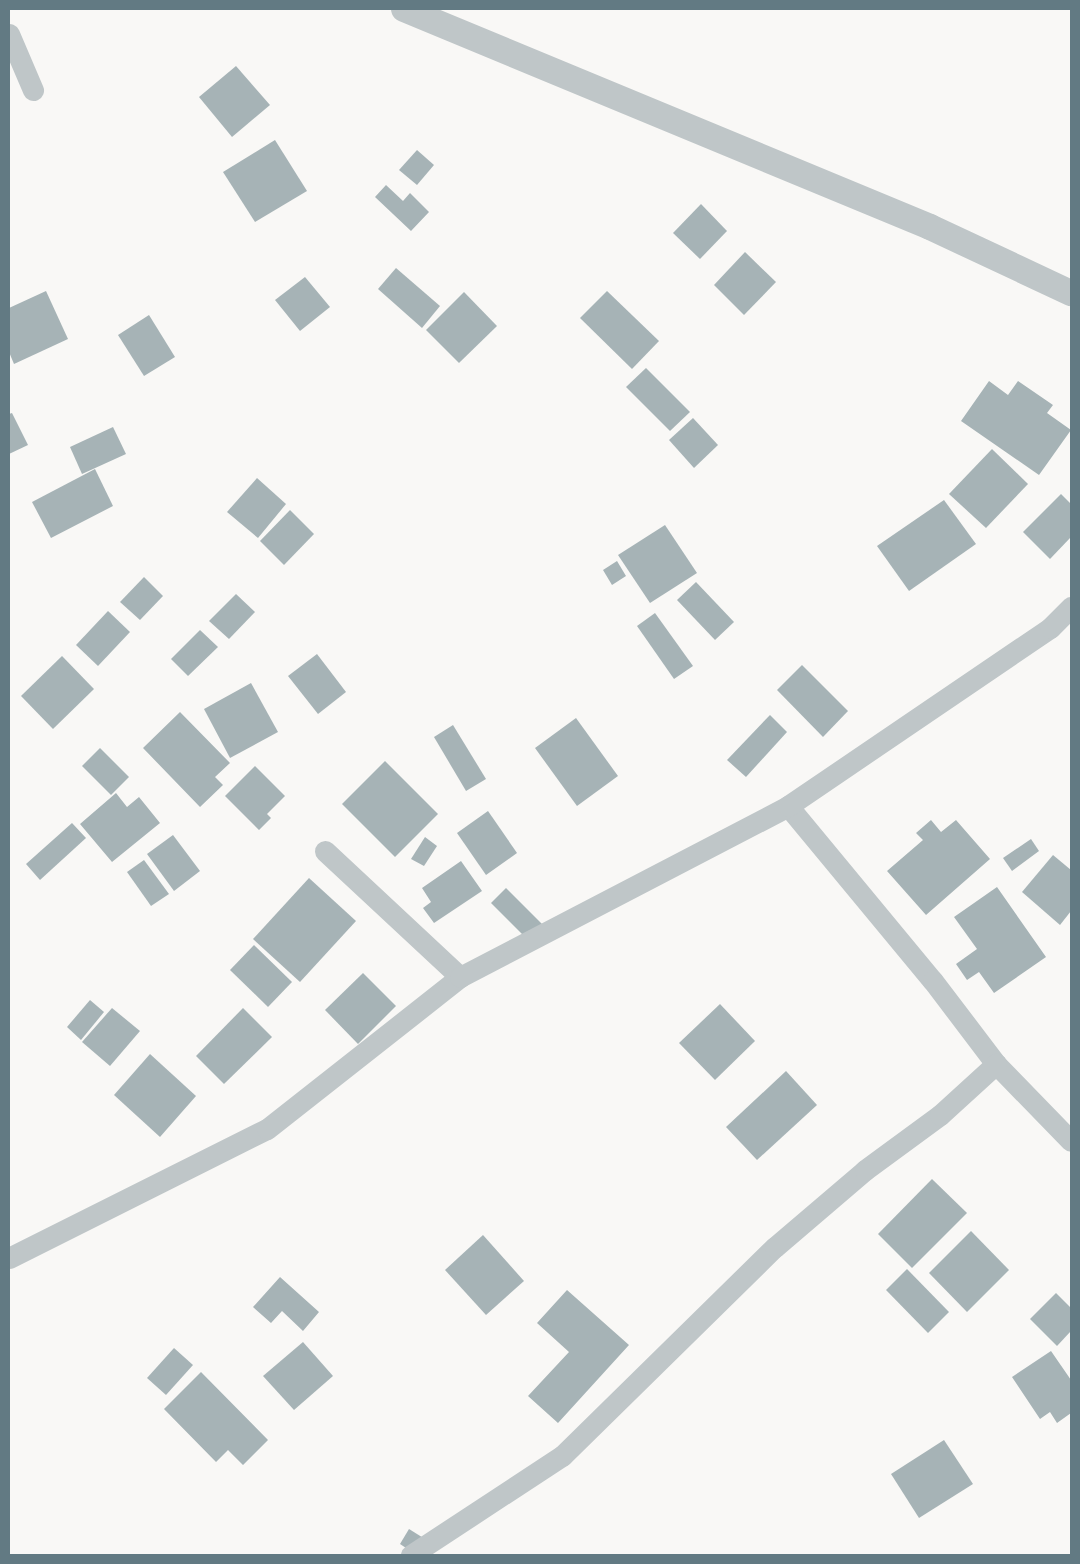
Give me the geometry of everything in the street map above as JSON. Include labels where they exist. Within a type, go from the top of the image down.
[{"type":"street","points":[[404,9],[930,227],[1071,293]]},
{"type":"street","points":[[9,34],[33,90]]},
{"type":"street","points":[[9,1258],[267,1129],[460,977],[788,806],[1050,628],[1071,608]]},
{"type":"street","points":[[788,806],[933,981],[996,1064],[1071,1141]]},
{"type":"street","points":[[325,851],[460,977]]},
{"type":"street","points":[[411,1555],[562,1456],[774,1247],[865,1170],[940,1115],[996,1064]]},
{"type":"building","points":[[236,66],[270,105],[232,137],[199,97]]},
{"type":"building","points":[[275,140],[307,191],[255,222],[223,172]]},
{"type":"building","points":[[417,150],[434,165],[417,185],[399,170]]},
{"type":"building","points":[[386,185],[403,201],[410,193],[429,212],[411,231],[375,197]]},
{"type":"building","points":[[701,204],[727,231],[700,259],[673,233]]},
{"type":"building","points":[[745,252],[776,282],[744,315],[714,285]]},
{"type":"building","points":[[396,268],[440,306],[422,328],[378,289]]},
{"type":"building","points":[[305,277],[330,307],[300,331],[275,300]]},
{"type":"building","points":[[46,291],[68,339],[14,364],[9,352],[9,308]]},
{"type":"building","points":[[607,291],[659,341],[632,369],[580,318]]},
{"type":"building","points":[[464,292],[497,326],[459,363],[426,330]]},
{"type":"building","points":[[149,315],[175,357],[144,376],[118,335]]},
{"type":"building","points":[[646,368],[690,412],[670,431],[626,387]]},
{"type":"building","points":[[989,381],[1008,395],[1018,381],[1053,405],[1047,413],[1071,430],[1039,475],[961,421]]},
{"type":"building","points":[[12,413],[28,445],[9,454],[9,414]]},
{"type":"building","points":[[693,418],[718,445],[694,468],[669,440]]},
{"type":"building","points":[[113,427],[126,454],[82,474],[70,447]]},
{"type":"building","points":[[992,449],[1028,484],[986,528],[949,494]]},
{"type":"building","points":[[95,469],[113,506],[51,538],[32,502]]},
{"type":"building","points":[[257,478],[286,504],[258,538],[227,512]]},
{"type":"building","points":[[1061,494],[1071,504],[1071,537],[1050,559],[1023,532]]},
{"type":"building","points":[[944,500],[976,544],[909,591],[877,546]]},
{"type":"building","points":[[290,510],[314,534],[284,565],[260,541]]},
{"type":"building","points":[[665,525],[697,573],[650,603],[618,555]]},
{"type":"building","points":[[617,561],[626,576],[612,585],[603,570]]},
{"type":"building","points":[[144,577],[163,596],[140,620],[120,602]]},
{"type":"building","points":[[696,582],[734,622],[715,640],[677,600]]},
{"type":"building","points":[[236,594],[255,612],[229,639],[209,621]]},
{"type":"building","points":[[108,611],[130,632],[98,666],[76,645]]},
{"type":"building","points":[[655,613],[693,666],[674,679],[637,626]]},
{"type":"building","points":[[200,630],[218,647],[188,676],[171,659]]},
{"type":"building","points":[[317,654],[346,692],[318,714],[288,676]]},
{"type":"building","points":[[62,656],[94,689],[53,729],[21,696]]},
{"type":"building","points":[[802,665],[848,711],[823,737],[777,690]]},
{"type":"building","points":[[251,683],[278,732],[230,758],[204,709]]},
{"type":"building","points":[[180,712],[230,763],[215,777],[223,785],[200,807],[143,748]]},
{"type":"building","points":[[770,715],[787,732],[746,777],[727,760]]},
{"type":"building","points":[[576,718],[618,776],[577,806],[535,748]]},
{"type":"building","points":[[453,725],[486,779],[466,791],[434,737]]},
{"type":"building","points":[[100,748],[129,777],[111,795],[82,766]]},
{"type":"building","points":[[385,761],[438,814],[395,857],[342,804]]},
{"type":"building","points":[[255,766],[285,796],[267,814],[271,818],[259,830],[225,796]]},
{"type":"building","points":[[116,793],[127,807],[139,797],[160,823],[112,862],[80,824]]},
{"type":"building","points":[[488,811],[517,853],[486,875],[457,833]]},
{"type":"building","points":[[931,820],[941,832],[956,820],[990,859],[926,915],[887,871],[923,840],[916,833]]},
{"type":"building","points":[[72,823],[86,838],[40,880],[26,864]]},
{"type":"building","points":[[173,835],[200,871],[174,891],[147,854]]},
{"type":"building","points":[[425,837],[437,846],[424,866],[411,859]]},
{"type":"building","points":[[1031,839],[1039,851],[1012,871],[1003,858]]},
{"type":"building","points":[[1053,855],[1071,870],[1071,911],[1060,925],[1022,892]]},
{"type":"building","points":[[144,860],[169,894],[151,906],[127,872]]},
{"type":"building","points":[[461,861],[482,891],[434,923],[423,908],[431,902],[422,888]]},
{"type":"building","points":[[309,878],[356,921],[300,982],[253,939]]},
{"type":"building","points":[[997,887],[1046,957],[994,993],[979,972],[967,980],[956,964],[977,949],[954,917]]},
{"type":"building","points":[[506,888],[542,924],[527,939],[491,903]]},
{"type":"building","points":[[254,945],[292,982],[268,1007],[230,970]]},
{"type":"building","points":[[363,973],[396,1006],[358,1044],[325,1010]]},
{"type":"building","points":[[90,1000],[104,1012],[81,1040],[67,1027]]},
{"type":"building","points":[[720,1004],[755,1041],[715,1080],[679,1043]]},
{"type":"building","points":[[112,1008],[140,1031],[110,1066],[82,1042]]},
{"type":"building","points":[[243,1008],[272,1037],[224,1084],[196,1056]]},
{"type":"building","points":[[150,1054],[196,1096],[160,1137],[114,1095]]},
{"type":"building","points":[[786,1071],[817,1105],[757,1160],[726,1127]]},
{"type":"building","points":[[932,1179],[967,1213],[912,1268],[878,1234]]},
{"type":"building","points":[[971,1231],[1009,1270],[967,1312],[929,1273]]},
{"type":"building","points":[[483,1235],[524,1281],[486,1315],[445,1270]]},
{"type":"building","points":[[907,1269],[949,1312],[928,1333],[886,1290]]},
{"type":"building","points":[[280,1277],[319,1312],[303,1331],[282,1311],[271,1323],[253,1307]]},
{"type":"building","points":[[567,1290],[629,1345],[558,1423],[528,1396],[569,1352],[537,1323]]},
{"type":"building","points":[[1056,1293],[1071,1308],[1071,1331],[1057,1346],[1030,1319]]},
{"type":"building","points":[[303,1342],[333,1376],[294,1410],[263,1376]]},
{"type":"building","points":[[174,1348],[193,1365],[166,1395],[147,1378]]},
{"type":"building","points":[[1051,1351],[1071,1380],[1071,1413],[1057,1423],[1050,1412],[1040,1419],[1012,1377]]},
{"type":"building","points":[[201,1372],[268,1440],[243,1465],[228,1450],[216,1462],[164,1409]]},
{"type":"building","points":[[944,1440],[973,1484],[919,1518],[891,1474]]},
{"type":"building","points":[[409,1529],[425,1539],[415,1554],[400,1544]]}]
